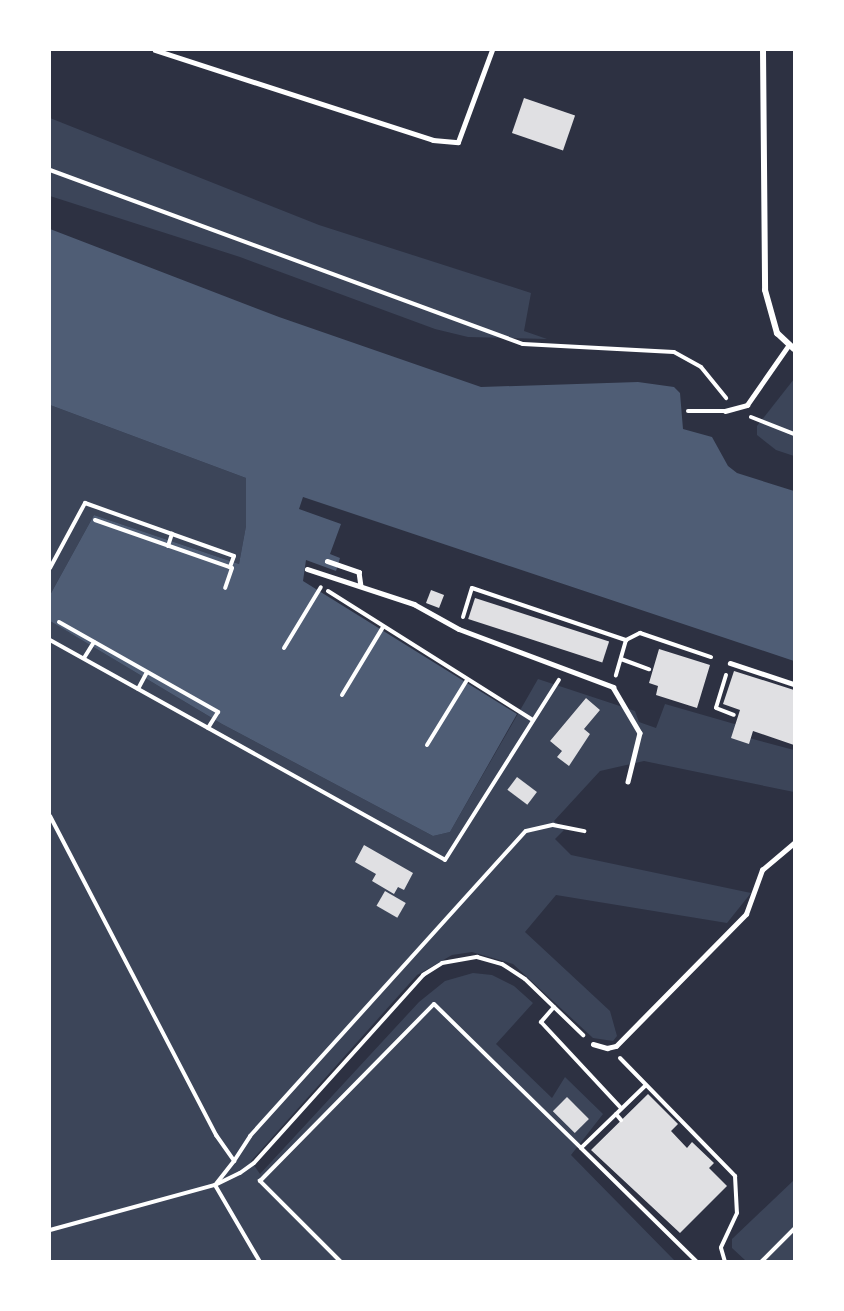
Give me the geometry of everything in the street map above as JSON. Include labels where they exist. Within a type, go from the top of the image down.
[{"type":"street","points":[[763,50],[765,290],[769,316],[791,347]]},
{"type":"lane","points":[[155,50],[433,140],[459,142],[492,50]]},
{"type":"lane","points":[[688,411],[739,409],[756,396],[791,347]]},
{"type":"lane","points":[[327,561],[359,572],[361,586]]},
{"type":"lane","points":[[307,569],[414,604],[459,629],[613,687],[640,733],[627,782]]},
{"type":"lane","points":[[730,663],[795,684]]},
{"type":"lane","points":[[593,1044],[607,1048],[616,1046],[746,914],[762,870],[795,843]]},
{"type":"path","points":[[50,170],[523,344],[554,348],[648,348],[688,357],[739,409],[767,426],[795,434]]},
{"type":"path","points":[[50,568],[85,503],[234,556],[225,588]]},
{"type":"path","points":[[95,520],[230,567]]},
{"type":"path","points":[[168,546],[172,534]]},
{"type":"path","points":[[307,569],[321,587],[466,680],[534,720]]},
{"type":"path","points":[[284,648],[321,587]]},
{"type":"path","points":[[459,629],[472,588],[626,640],[640,633],[711,657]]},
{"type":"path","points":[[59,622],[218,712],[208,728]]},
{"type":"path","points":[[342,695],[383,627]]},
{"type":"path","points":[[50,640],[445,860],[566,669]]},
{"type":"path","points":[[613,687],[626,640]]},
{"type":"path","points":[[84,658],[94,642]]},
{"type":"path","points":[[621,660],[649,669]]},
{"type":"path","points":[[730,663],[716,708],[734,715]]},
{"type":"path","points":[[138,689],[147,672]]},
{"type":"path","points":[[427,745],[466,680]]},
{"type":"path","points":[[50,816],[216,1135],[234,1161]]},
{"type":"path","points":[[215,1185],[250,1136],[526,831],[553,825],[584,831]]},
{"type":"path","points":[[50,1230],[215,1185],[254,1163],[432,968],[454,959],[490,960],[513,970],[593,1044]]},
{"type":"path","points":[[341,1262],[260,1181],[434,1004],[697,1262]]},
{"type":"path","points":[[554,1008],[541,1022],[621,1108]]},
{"type":"path","points":[[616,1046],[622,1064],[735,1176],[737,1213],[722,1248],[725,1262]]},
{"type":"path","points":[[581,1148],[645,1086]]},
{"type":"path","points":[[615,1114],[621,1120]]},
{"type":"path","points":[[215,1185],[260,1262]]},
{"type":"path","points":[[761,1262],[795,1229]]},
{"type":"shaded area","points":[[50,118],[319,225],[531,293],[524,331],[547,339],[468,337],[435,329],[240,257],[50,196]]},
{"type":"shaded area","points":[[50,229],[279,317],[481,387],[638,382],[674,387],[680,393],[683,429],[712,437],[728,466],[737,473],[794,491],[794,661],[303,497],[299,509],[341,524],[330,554],[340,558],[336,571],[306,560],[303,581],[517,714],[450,832],[433,836],[222,724],[50,621],[50,595],[94,515],[239,564],[246,526],[246,478],[50,405]]},
{"type":"shaded area","points":[[794,379],[794,456],[776,450],[757,435],[757,426]]},
{"type":"shaded area","points":[[50,405],[246,478],[246,526],[239,564],[94,515],[50,595]]},
{"type":"shaded area","points":[[50,621],[222,724],[433,836],[450,832],[538,679],[635,711],[639,722],[656,728],[665,704],[745,727],[742,736],[794,750],[794,792],[644,761],[600,771],[554,821],[564,830],[555,839],[571,855],[751,893],[727,923],[556,895],[525,932],[610,1011],[617,1036],[613,1041],[593,1038],[513,964],[472,952],[452,955],[417,975],[251,1161],[260,1174],[419,1002],[445,981],[473,973],[492,975],[514,986],[533,1003],[496,1044],[552,1098],[565,1077],[603,1114],[571,1155],[675,1261],[50,1261]],"holes":[[[586,698],[600,710],[584,729],[590,734],[575,753],[564,753],[550,741]]]},
{"type":"shaded area","points":[[794,1180],[794,1261],[746,1261],[732,1248],[732,1239]]},
{"type":"building","points":[[524,98],[575,116],[563,151],[512,133]]},
{"type":"building","points":[[431,590],[444,595],[439,608],[426,603]]},
{"type":"building","points":[[475,598],[609,642],[602,662],[468,619]]},
{"type":"building","points":[[659,649],[710,665],[697,708],[656,695],[658,686],[649,683]]},
{"type":"building","points":[[734,671],[794,690],[794,745],[753,731],[749,744],[731,738],[740,710],[723,704]]},
{"type":"building","points":[[586,698],[600,710],[584,729],[590,734],[569,766],[557,757],[562,751],[550,741]]},
{"type":"building","points":[[517,777],[537,792],[527,805],[507,790]]},
{"type":"building","points":[[364,845],[413,873],[404,890],[398,887],[394,894],[372,881],[376,874],[355,862]]},
{"type":"building","points":[[385,891],[406,903],[397,918],[376,906]]},
{"type":"building","points":[[648,1094],[678,1124],[671,1131],[687,1148],[692,1142],[714,1163],[709,1168],[727,1186],[680,1233],[591,1150]]},
{"type":"building","points":[[567,1097],[589,1119],[575,1133],[553,1111]]}]
